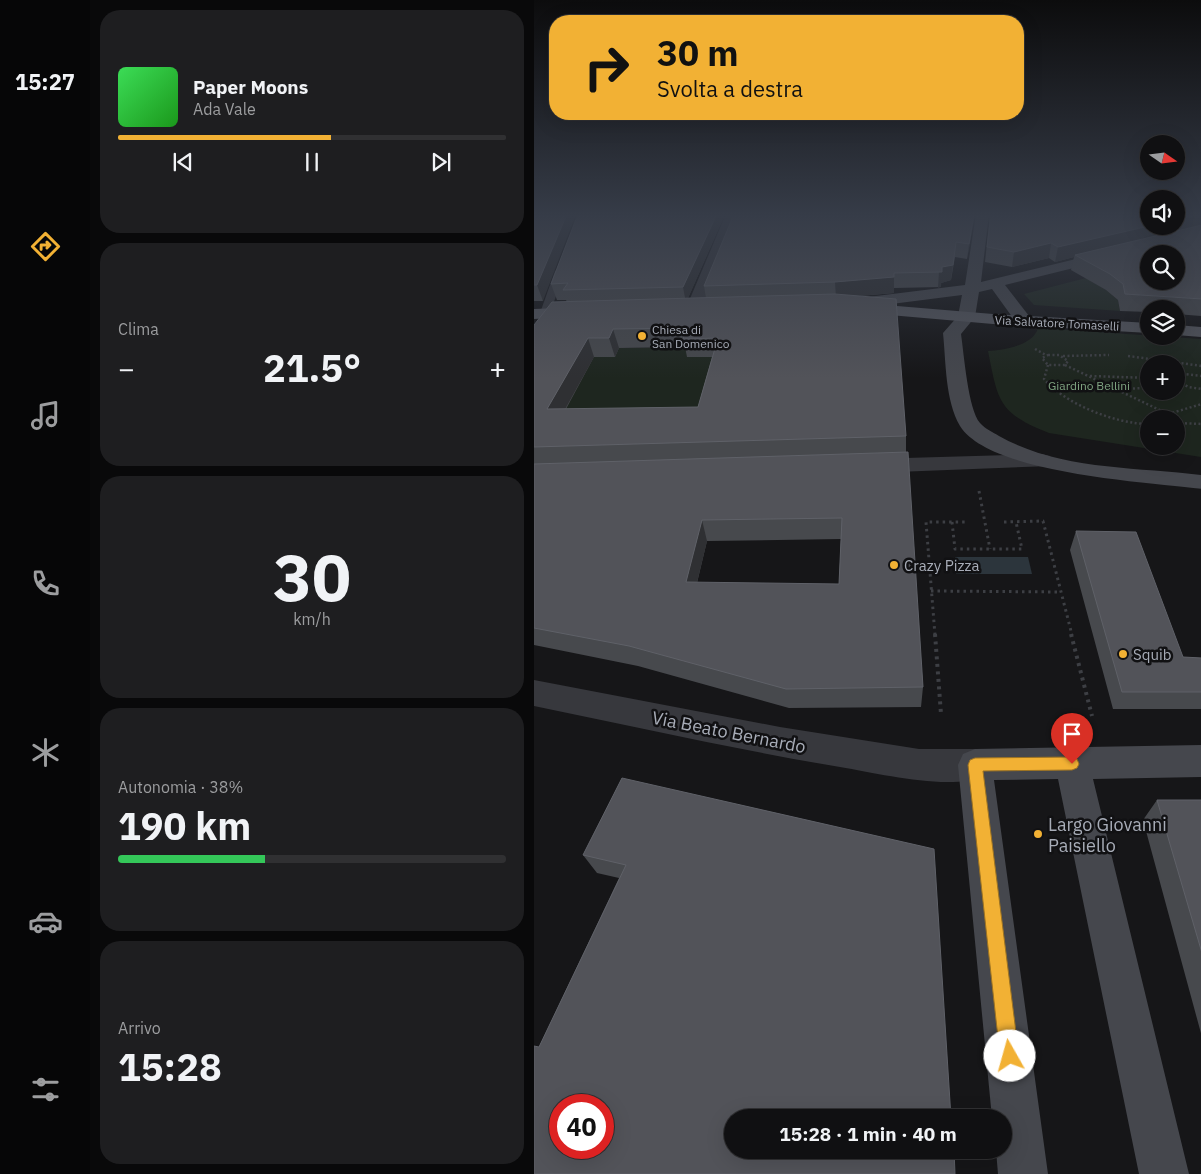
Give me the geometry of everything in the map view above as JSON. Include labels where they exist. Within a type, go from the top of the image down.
[{"type":"main road","points":[[845,305],[939,315]]},
{"type":"main road","points":[[674,309],[712,308]]},
{"type":"main road","points":[[544,314],[597,312]]},
{"type":"main road","name":"Via Salvatore Tomaselli","points":[[959,325],[1024,321],[1140,327]]},
{"type":"main road","points":[[1185,331],[1201,332]]},
{"type":"street","points":[[694,308],[710,269]]},
{"type":"street","points":[[975,269],[972,289],[959,325],[964,413],[971,426],[985,437],[1042,461],[1068,467],[1201,482]]},
{"type":"street","points":[[845,305],[923,297],[972,289],[1055,269]]},
{"type":"street","points":[[996,284],[1024,321]]},
{"type":"street","points":[[939,315],[959,325]]},
{"type":"street","points":[[850,466],[1042,461]]},
{"type":"street","name":"Via Beato Bernardo","points":[[534,692],[770,740],[924,765],[975,765]]},
{"type":"street","points":[[1023,1174],[975,765],[1128,764],[1201,761]]},
{"type":"street","points":[[1072,764],[1164,1174]]},
{"type":"lane","points":[[544,314],[560,269]]},
{"type":"path","points":[[1110,355],[1046,355],[1042,360],[1048,365],[1065,365],[1159,410]]},
{"type":"path","points":[[1062,356],[1068,361],[1065,365]]},
{"type":"path","points":[[1120,356],[1201,366]]},
{"type":"path","points":[[1048,365],[1044,380],[1051,389],[1068,402],[1140,424]]},
{"type":"path","points":[[1194,374],[1196,365]]},
{"type":"path","points":[[1201,376],[1184,374],[1178,380],[1188,387],[1201,389]]},
{"type":"path","points":[[1087,376],[1140,378]]},
{"type":"path","points":[[1114,389],[1140,388]]},
{"type":"path","points":[[1181,410],[1201,404]]},
{"type":"path","points":[[1185,423],[1201,424]]},
{"type":"path","points":[[979,488],[990,549]]},
{"type":"path","points":[[941,714],[926,522],[966,522]]},
{"type":"path","points":[[952,522],[955,549],[1022,549],[1016,522]]},
{"type":"path","points":[[1004,522],[1044,522],[1092,716]]},
{"type":"path","points":[[931,591],[1061,592]]},
{"type":"green space","points":[[1086,278],[1118,300],[1120,311],[1034,305],[1024,294]]},
{"type":"green space","name":"Giardino Bellini","points":[[1038,328],[1140,335],[1140,345],[1185,345],[1185,338],[1201,339],[1201,457],[1185,454],[1185,410],[1140,410],[1140,447],[1049,433],[1019,419],[1003,403],[998,394],[988,351],[1017,346],[1030,339]]},
{"type":"green space","points":[[691,347],[687,357],[721,357],[699,437],[555,428],[594,357],[619,348]]},
{"type":"shaded area","points":[[955,557],[1028,557],[1032,574],[956,574]]},
{"type":"building","points":[[534,269],[544,269],[537,285],[534,285]]},
{"type":"building","points":[[557,269],[691,269],[683,287],[563,290],[568,283],[551,284]]},
{"type":"building","points":[[711,269],[942,269],[942,272],[894,273],[894,277],[835,282],[704,286]]},
{"type":"building","points":[[1100,269],[1140,269],[1140,290],[1185,290],[1185,269],[1202,269],[1202,299],[1125,294],[1123,284]]},
{"type":"building","points":[[835,294],[896,299],[906,436],[534,447],[534,325],[552,302]],"holes":[[[687,328],[683,339],[718,338],[698,407],[547,409],[588,338],[609,338],[613,329]]]},
{"type":"building","points":[[908,452],[923,687],[786,689],[629,646],[534,628],[534,464]],"holes":[[[842,518],[839,584],[686,582],[702,520]]]},
{"type":"building","points":[[1076,531],[1136,532],[1183,657],[1202,658],[1202,692],[1122,692]]},
{"type":"building","points":[[622,778],[934,849],[950,1109],[724,1109],[724,1159],[954,1159],[955,1174],[534,1174],[534,1046],[539,1047],[626,865],[583,855]]},
{"type":"building","points":[[1157,800],[1202,800],[1202,953]]},
{"type":"place","name":"Chiesa di San Domenico","points":[[642,336]]},
{"type":"place","name":"Crazy Pizza","points":[[894,565]]},
{"type":"place","name":"Squib","points":[[1123,654]]},
{"type":"place","name":"Largo Giovanni Paisiello","points":[[1038,834]]},
{"type":"route","points":[[1010,1056],[975,765],[1072,764]]}]
